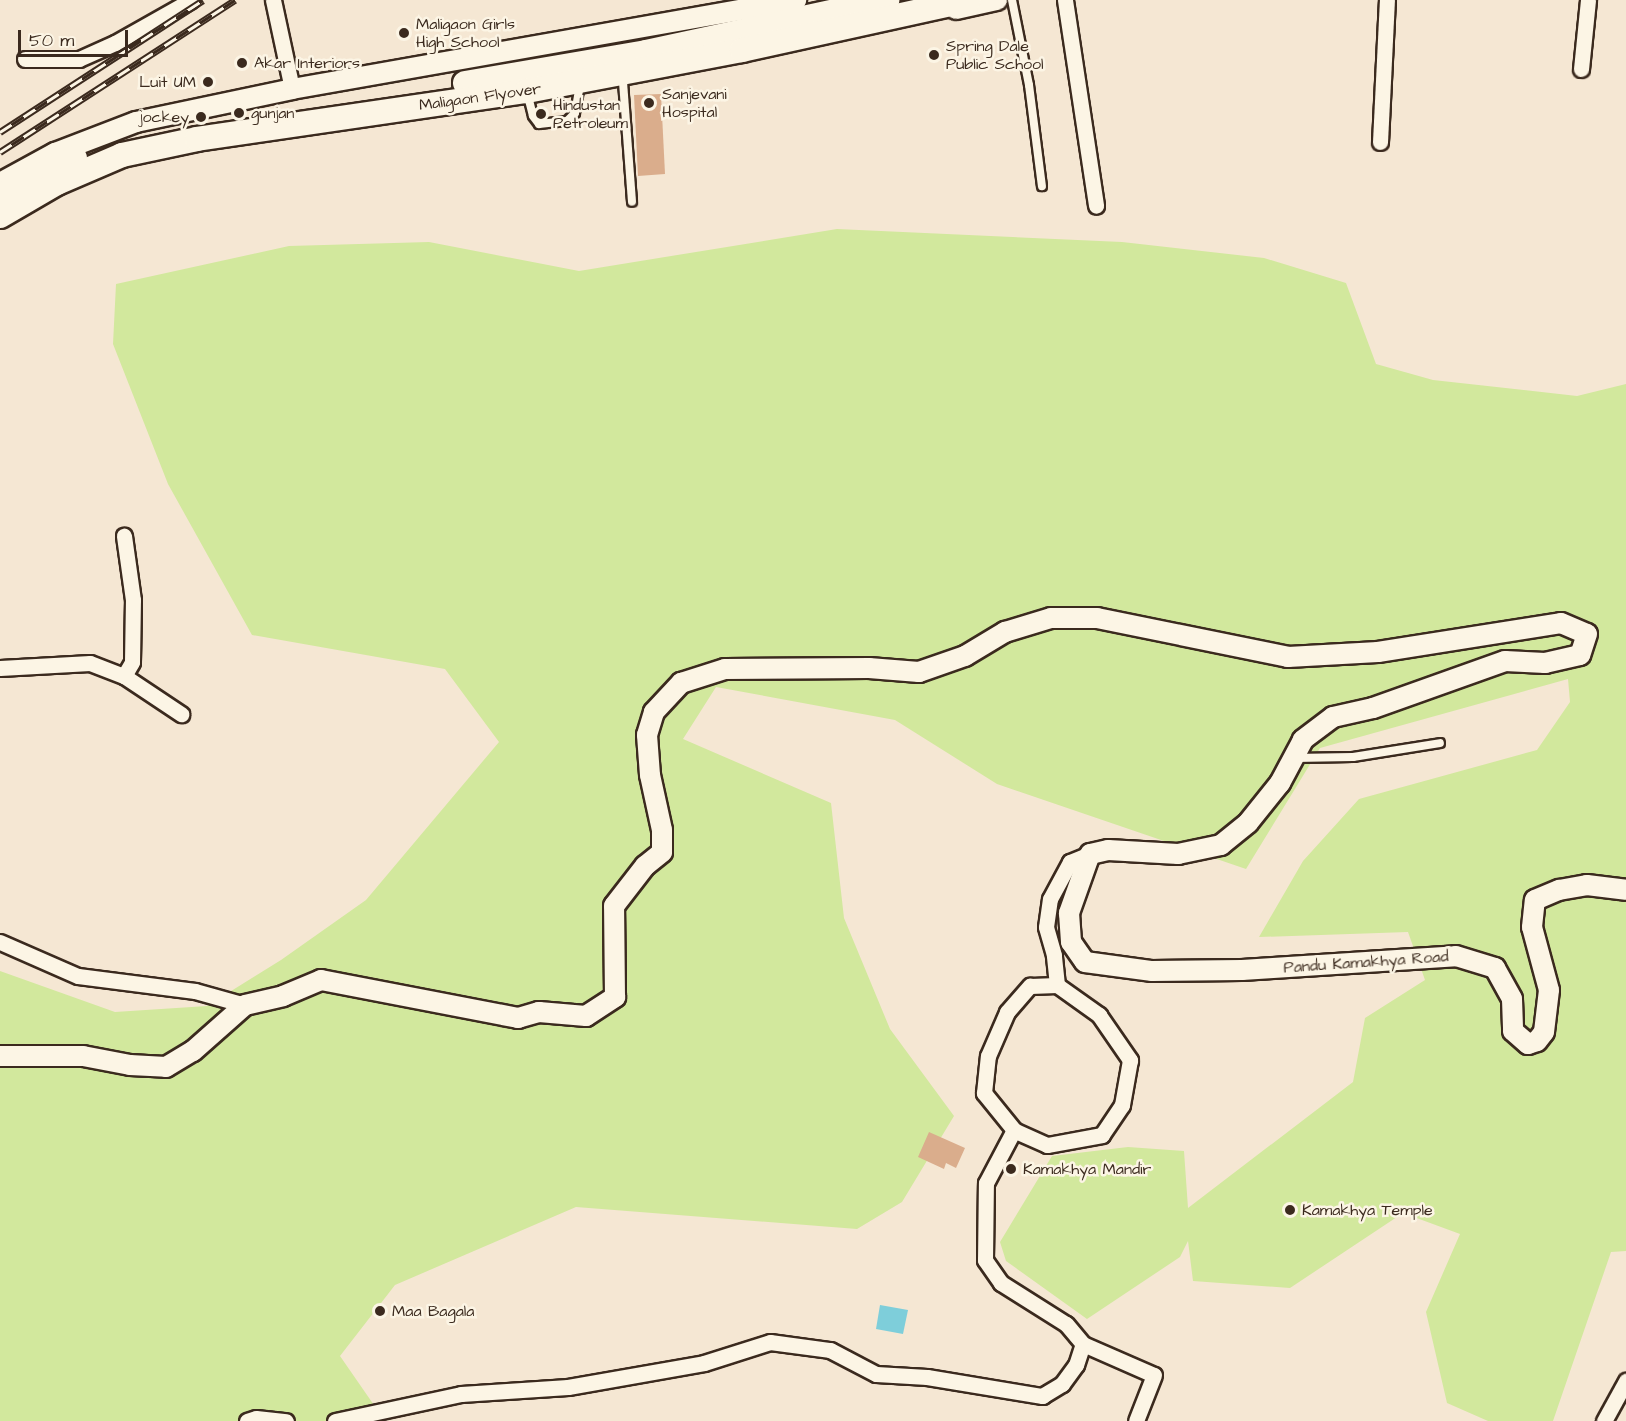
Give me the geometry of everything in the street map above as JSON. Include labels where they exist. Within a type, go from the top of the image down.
[{"type":"main road","name":"Maligaon Flyover","points":[[0,196],[45,171],[108,144],[189,124],[511,76],[646,52],[887,0]]},
{"type":"main road","name":"Maligaon Flyover","points":[[0,216],[57,183],[122,155],[187,141],[528,91],[742,50],[969,0]]},
{"type":"street","points":[[25,59],[79,58],[116,43],[191,0]]},
{"type":"street","points":[[273,0],[292,89]]},
{"type":"street","points":[[0,183],[55,153],[136,122],[292,89],[796,0]]},
{"type":"street","points":[[0,227],[71,186],[155,156],[579,91],[997,0]]},
{"type":"street","points":[[1065,0],[1096,206]]},
{"type":"street","points":[[1380,142],[1388,0]]},
{"type":"street","points":[[1581,69],[1588,0]]},
{"type":"street","points":[[124,536],[129,560],[133,611],[132,662],[124,676]]},
{"type":"street","points":[[0,1056],[83,1056],[130,1065],[166,1067],[193,1051],[245,1005],[283,996],[321,980],[518,1018],[539,1012],[586,1016],[615,997],[614,906],[645,866],[662,852],[662,830],[650,775],[647,735],[654,712],[681,683],[725,669],[869,668],[918,672],[965,656],[1005,632],[1051,618],[1097,618],[1288,657],[1378,652],[1561,623],[1587,634],[1580,655],[1545,663],[1505,661],[1373,708],[1333,717],[1303,740],[1280,783],[1248,823],[1221,845],[1178,854],[1108,850],[1070,862],[1050,899],[1046,927],[1054,955],[1057,985]]},
{"type":"street","points":[[0,668],[90,663],[124,676],[181,714]]},
{"type":"street","name":"Pandu Kamakhya Road","points":[[1090,854],[1069,913],[1071,942],[1085,962],[1152,971],[1242,970],[1456,956],[1495,968],[1512,999],[1513,1031],[1528,1044],[1537,1041],[1544,1032],[1549,990],[1532,927],[1535,900],[1558,890],[1587,885],[1626,890]]},
{"type":"street","points":[[0,942],[78,976],[195,991],[245,1005]]},
{"type":"street","points":[[1057,985],[1099,1015],[1130,1060],[1122,1105],[1102,1135],[1047,1145],[1014,1130],[984,1092],[988,1056],[1007,1012],[1030,986],[1057,985]]},
{"type":"street","points":[[1014,1130],[986,1183],[985,1260],[1001,1283],[1066,1324],[1083,1344],[1154,1375],[1136,1421]]},
{"type":"street","points":[[335,1421],[461,1394],[568,1387],[704,1363],[770,1342],[830,1350],[876,1374],[927,1377],[1042,1396],[1062,1384],[1076,1365],[1083,1344]]},
{"type":"street","points":[[1604,1421],[1626,1381]]},
{"type":"street","points":[[248,1421],[256,1418],[286,1421]]},
{"type":"lane","points":[[1012,0],[1029,85],[1042,186]]},
{"type":"lane","points":[[623,82],[632,202]]},
{"type":"lane","points":[[1292,758],[1309,760],[1353,757],[1440,743]]},
{"type":"green space","points":[[837,229],[1122,242],[1264,258],[1346,283],[1376,364],[1433,380],[1577,396],[1626,384],[1626,1251],[1611,1252],[1553,1421],[1488,1421],[1447,1403],[1426,1312],[1460,1234],[1403,1213],[1290,1288],[1193,1281],[1188,1241],[1180,1257],[1087,1319],[1006,1261],[1000,1242],[1052,1156],[1128,1147],[1184,1151],[1188,1208],[1353,1082],[1365,1018],[1425,980],[1408,932],[1259,937],[1303,861],[1359,799],[1537,750],[1570,702],[1568,679],[1320,748],[1246,869],[997,784],[895,720],[716,687],[683,739],[831,803],[844,918],[890,1029],[954,1116],[902,1202],[857,1229],[576,1207],[395,1285],[340,1356],[385,1421],[0,1421],[0,971],[115,1012],[207,1006],[281,960],[366,900],[499,742],[445,669],[252,635],[168,484],[113,344],[116,284],[289,246],[429,242],[579,271]]},
{"type":"water","points":[[880,1305],[908,1310],[903,1334],[876,1329]]},
{"type":"building","points":[[661,94],[665,174],[638,176],[634,95]]},
{"type":"building","points":[[929,1132],[965,1148],[956,1168],[946,1163],[944,1169],[918,1157]]},
{"type":"railway","points":[[0,132],[203,0]]},
{"type":"railway","points":[[0,152],[235,0]]},
{"type":"place","name":"Maligaon Girls High School","points":[[404,33]]},
{"type":"place","name":"Spring Dale Public School","points":[[934,55]]},
{"type":"place","name":"Akar Interiors","points":[[242,63]]},
{"type":"place","name":"Luit UM","points":[[208,82]]},
{"type":"place","name":"Sanjevani Hospital","points":[[649,103]]},
{"type":"place","name":"gunjan","points":[[239,113]]},
{"type":"place","name":"Hindustan Petroleum","points":[[541,114]]},
{"type":"place","name":"jockey","points":[[201,117]]},
{"type":"place","name":"Kamakhya Mandir","points":[[1011,1169]]},
{"type":"place","name":"Kamakhya Temple","points":[[1290,1210]]},
{"type":"place","name":"Maa Bagala","points":[[380,1311]]}]
